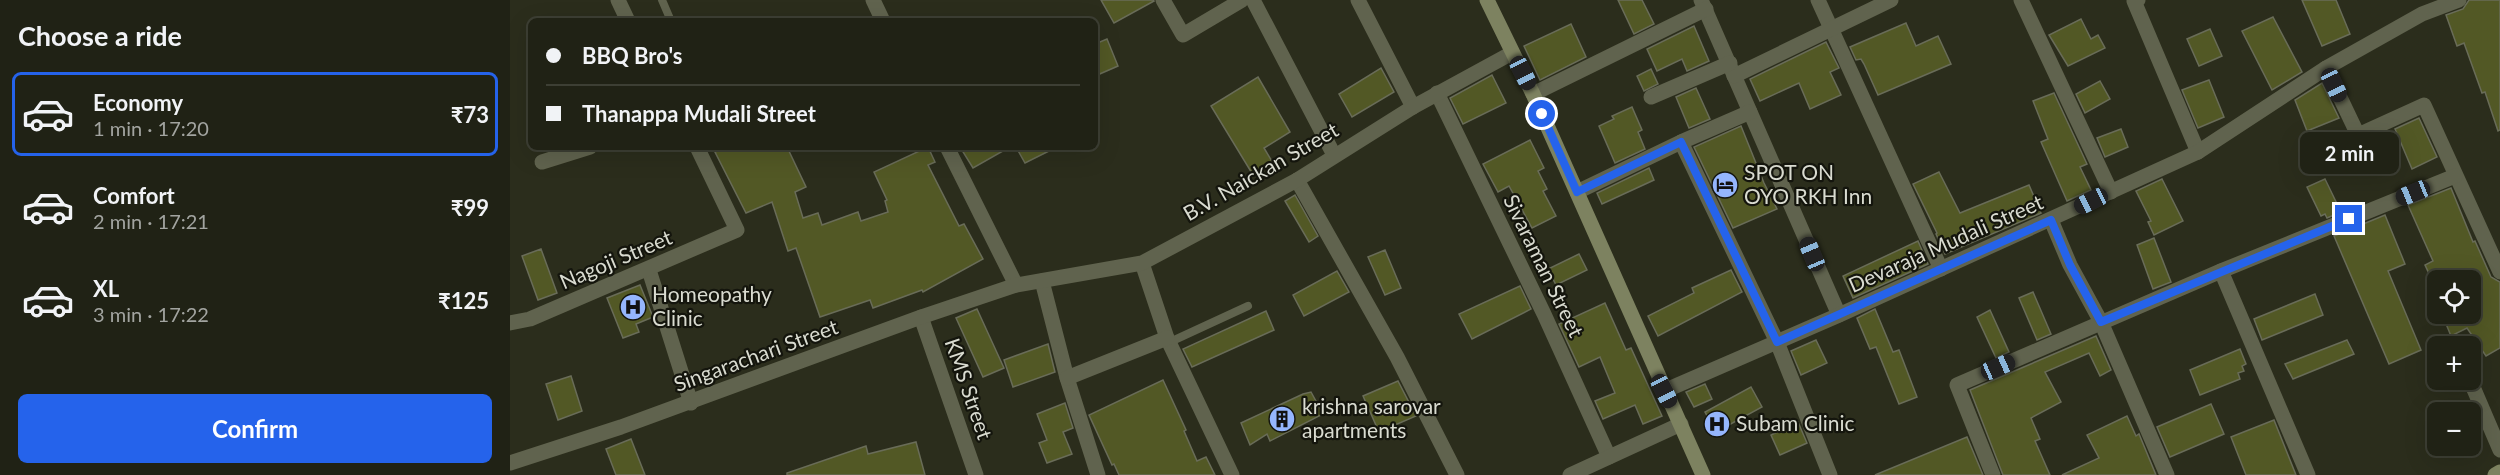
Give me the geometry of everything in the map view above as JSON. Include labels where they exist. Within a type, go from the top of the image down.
[{"type":"main road","points":[[1487,0],[1533,94],[1703,475]]},
{"type":"main road","points":[[2495,475],[2500,472]]},
{"type":"street","points":[[618,0],[627,18]]},
{"type":"street","points":[[873,0],[882,18]]},
{"type":"street","points":[[1163,0],[1183,35],[1242,0]]},
{"type":"street","points":[[1253,0],[1334,155]]},
{"type":"street","points":[[1358,0],[1413,107]]},
{"type":"street","points":[[1818,0],[1941,269]]},
{"type":"street","points":[[1651,97],[1732,69],[1831,30],[1891,0]]},
{"type":"street","points":[[2020,0],[2111,192]]},
{"type":"street","points":[[2138,0],[2134,2],[2198,152]]},
{"type":"street","name":"Devaraja Mudali Street","points":[[1664,391],[1839,315],[2198,152],[2326,68],[2422,14],[2458,0]]},
{"type":"street","points":[[1533,94],[1703,5],[1839,315]]},
{"type":"street","name":"B.V. Naickan Street","points":[[1016,285],[1142,263],[1297,180],[1413,107],[1512,53]]},
{"type":"street","points":[[2326,68],[2358,135],[2424,105],[2500,272]]},
{"type":"street","name":"Sivaraman Street","points":[[1437,93],[1544,314],[1609,457]]},
{"type":"street","points":[[1577,192],[1750,112]]},
{"type":"street","points":[[1681,142],[1777,342],[1830,475]]},
{"type":"street","points":[[542,162],[580,150]]},
{"type":"street","name":"Nagoji Street","points":[[510,323],[530,319],[649,270],[737,230],[698,150]]},
{"type":"street","points":[[948,150],[1016,285]]},
{"type":"street","points":[[1993,475],[1957,385],[2221,271],[2455,176]]},
{"type":"street","points":[[1297,180],[1397,357],[1457,475]]},
{"type":"street","points":[[2051,220],[2070,265],[2101,322],[2167,475]]},
{"type":"street","points":[[1142,263],[1168,340],[1232,475]]},
{"type":"street","points":[[649,270],[692,403]]},
{"type":"street","points":[[2221,271],[2308,475]]},
{"type":"street","points":[[1042,280],[1093,474]]},
{"type":"street","name":"Singarachari Street","points":[[513,467],[921,317],[1016,285]]},
{"type":"street","name":"KMS Street","points":[[921,317],[976,475]]},
{"type":"street","points":[[1067,378],[1168,340]]},
{"type":"street","points":[[2474,390],[2500,450]]},
{"type":"street","points":[[1570,475],[1596,470],[1609,457],[1681,424]]},
{"type":"lane","points":[[662,0],[670,18]]},
{"type":"lane","points":[[1168,340],[1248,306]]},
{"type":"building","points":[[1101,0],[1153,0],[1154,1],[1114,23]]},
{"type":"building","points":[[1618,0],[1642,0],[1654,24],[1634,34]]},
{"type":"building","points":[[2302,0],[2336,0],[2350,34],[2322,46]]},
{"type":"building","points":[[2469,0],[2500,0],[2500,130],[2498,131],[2485,92],[2482,93],[2464,43],[2457,46],[2446,15],[2463,9]]},
{"type":"building","points":[[2273,17],[2302,72],[2272,90],[2242,31]]},
{"type":"building","points":[[2081,19],[2091,39],[2098,35],[2105,48],[2068,66],[2049,35]]},
{"type":"building","points":[[1906,23],[1916,46],[1938,36],[1951,64],[1878,95],[1864,64],[1861,59],[1856,60],[1850,47]]},
{"type":"building","points":[[1571,24],[1586,57],[1540,80],[1524,46]]},
{"type":"building","points":[[1694,26],[1709,61],[1687,71],[1682,59],[1657,71],[1647,49]]},
{"type":"building","points":[[2210,29],[2222,56],[2199,66],[2187,39]]},
{"type":"building","points":[[1107,39],[1118,66],[1098,75],[1098,43]]},
{"type":"building","points":[[1826,42],[1839,68],[1830,72],[1841,95],[1810,109],[1799,83],[1760,101],[1750,79]]},
{"type":"building","points":[[1381,68],[1394,92],[1352,117],[1339,94]]},
{"type":"building","points":[[1651,69],[1658,84],[1644,91],[1637,76]]},
{"type":"building","points":[[1492,75],[1506,103],[1463,124],[1450,98]]},
{"type":"building","points":[[1258,77],[1290,132],[1264,148],[1273,163],[1253,175],[1211,106]]},
{"type":"building","points":[[2209,80],[2224,117],[2198,128],[2182,90]]},
{"type":"building","points":[[2100,81],[2110,99],[2085,113],[2076,94]]},
{"type":"building","points":[[2322,83],[2339,118],[2307,131],[2295,100]]},
{"type":"building","points":[[1696,88],[1710,119],[1689,128],[1676,97]]},
{"type":"building","points":[[2054,93],[2087,164],[2080,167],[2091,190],[2067,201],[2041,142],[2048,139],[2033,101]]},
{"type":"building","points":[[1632,107],[1642,130],[1638,132],[1645,149],[1615,163],[1599,126],[1614,119],[1612,116]]},
{"type":"building","points":[[2419,118],[2437,157],[2412,169],[2395,129]]},
{"type":"building","points":[[1741,126],[1777,209],[1733,228],[1694,147]]},
{"type":"building","points":[[2121,129],[2128,147],[2105,157],[2097,138]]},
{"type":"building","points":[[1530,140],[1544,168],[1538,171],[1547,189],[1543,191],[1556,216],[1532,228],[1509,186],[1498,192],[1483,164]]},
{"type":"building","points":[[719,150],[788,150],[806,187],[795,192],[803,218],[818,213],[822,225],[858,212],[861,221],[888,212],[885,201],[887,200],[874,172],[922,150],[929,150],[935,162],[928,165],[959,226],[964,224],[983,259],[923,292],[922,290],[873,308],[870,300],[820,317],[796,248],[788,251],[772,202],[746,213],[715,152]]},
{"type":"building","points":[[962,150],[1005,150],[973,168]]},
{"type":"building","points":[[1018,150],[1051,150],[1025,163]]},
{"type":"building","points":[[1649,168],[1654,180],[1602,204],[1597,193]]},
{"type":"building","points":[[1939,172],[1960,213],[2029,185],[2041,213],[1945,254],[1913,184]]},
{"type":"building","points":[[2162,179],[2183,221],[2154,235],[2148,222],[2151,221],[2136,191]]},
{"type":"building","points":[[2325,179],[2341,212],[2327,218],[2325,214],[2321,216],[2307,187]]},
{"type":"building","points":[[2451,188],[2473,242],[2475,241],[2491,277],[2500,282],[2500,348],[2486,356],[2481,349],[2481,336],[2472,336],[2467,328],[2451,336],[2446,324],[2481,324],[2481,270],[2427,270],[2425,265],[2433,261],[2408,205]]},
{"type":"building","points":[[1295,195],[1318,236],[1309,242],[1285,201]]},
{"type":"building","points":[[2385,215],[2405,264],[2388,271],[2421,350],[2389,364],[2334,236]]},
{"type":"building","points":[[2154,238],[2171,282],[2153,289],[2137,245]]},
{"type":"building","points":[[1918,241],[1928,264],[1853,298],[1843,276]]},
{"type":"building","points":[[541,249],[557,293],[538,300],[522,256]]},
{"type":"building","points":[[1385,250],[1401,288],[1385,295],[1368,257]]},
{"type":"building","points":[[1579,254],[1587,270],[1556,285],[1548,269]]},
{"type":"building","points":[[1731,270],[1742,292],[1658,336],[1648,316],[1694,293],[1692,288]]},
{"type":"building","points":[[1337,271],[1349,292],[1304,316],[1293,295]]},
{"type":"building","points":[[640,285],[653,317],[636,324],[639,332],[623,338],[607,298]]},
{"type":"building","points":[[1520,286],[1531,309],[1472,339],[1459,314]]},
{"type":"building","points":[[2033,292],[2051,334],[2037,340],[2019,298]]},
{"type":"building","points":[[2315,294],[2323,315],[2262,340],[2254,319]]},
{"type":"building","points":[[1605,303],[1626,350],[1631,348],[1662,416],[1643,424],[1635,405],[1603,419],[1595,401],[1615,393],[1600,357],[1579,367],[1559,324]]},
{"type":"building","points":[[977,309],[1004,368],[983,377],[956,318]]},
{"type":"building","points":[[1875,309],[1893,352],[1899,350],[1917,397],[1899,404],[1876,347],[1870,349],[1857,318]]},
{"type":"building","points":[[1990,310],[2009,352],[1996,358],[1977,317]]},
{"type":"building","points":[[1266,311],[1274,330],[1192,367],[1183,349]]},
{"type":"building","points":[[2096,336],[2111,370],[2100,376],[2089,353],[2045,372],[2061,402],[2031,418],[2040,439],[2035,441],[2050,475],[2003,475],[1970,390]]},
{"type":"building","points":[[1816,340],[1827,363],[1801,375],[1791,351]]},
{"type":"building","points":[[2347,340],[2354,354],[2293,379],[2285,364]]},
{"type":"building","points":[[1048,344],[1055,372],[1013,387],[1004,360]]},
{"type":"building","points":[[2240,349],[2246,364],[2242,366],[2244,371],[2238,373],[2240,379],[2200,395],[2190,370]]},
{"type":"building","points":[[571,376],[582,411],[558,420],[546,384]]},
{"type":"building","points":[[1163,380],[1186,430],[1184,431],[1197,461],[1206,457],[1215,475],[1119,475],[1114,464],[1112,465],[1089,415]]},
{"type":"building","points":[[1398,381],[1416,416],[1379,432],[1363,396]]},
{"type":"building","points":[[1705,384],[1712,399],[1694,407],[1686,392]]},
{"type":"building","points":[[1751,387],[1762,407],[1716,432],[1705,412]]},
{"type":"building","name":"krishna sarovar apartments","points":[[1311,392],[1323,414],[1270,441],[1267,434],[1250,445],[1241,423]]},
{"type":"building","points":[[1065,403],[1073,428],[1063,432],[1072,454],[1047,463],[1039,443],[1047,440],[1037,414]]},
{"type":"building","points":[[2211,404],[2224,434],[2170,457],[2157,427]]},
{"type":"building","points":[[2127,416],[2136,436],[2139,434],[2156,475],[2062,475],[2099,458],[2087,435]]},
{"type":"building","points":[[2274,420],[2296,475],[2246,475],[2231,437]]},
{"type":"building","points":[[1798,422],[1807,443],[1780,455],[1771,435]]},
{"type":"building","points":[[1967,437],[1983,475],[1875,475]]},
{"type":"building","points":[[631,439],[645,475],[616,475],[606,449]]},
{"type":"building","points":[[916,442],[925,475],[787,475],[787,473],[866,446],[868,454]]},
{"type":"place","name":"SPOT ON OYO RKH Inn","points":[[1725,185]]},
{"type":"place","name":"Homeopathy Clinic","points":[[633,307]]},
{"type":"place","name":"krishna sarovar apartments","points":[[1282,419]]},
{"type":"place","name":"Subam Clinic","points":[[1717,424]]},
{"type":"route","points":[[1542,114],[1577,192],[1681,142],[1777,342],[2051,220],[2070,265],[2101,322],[2349,219]]}]
